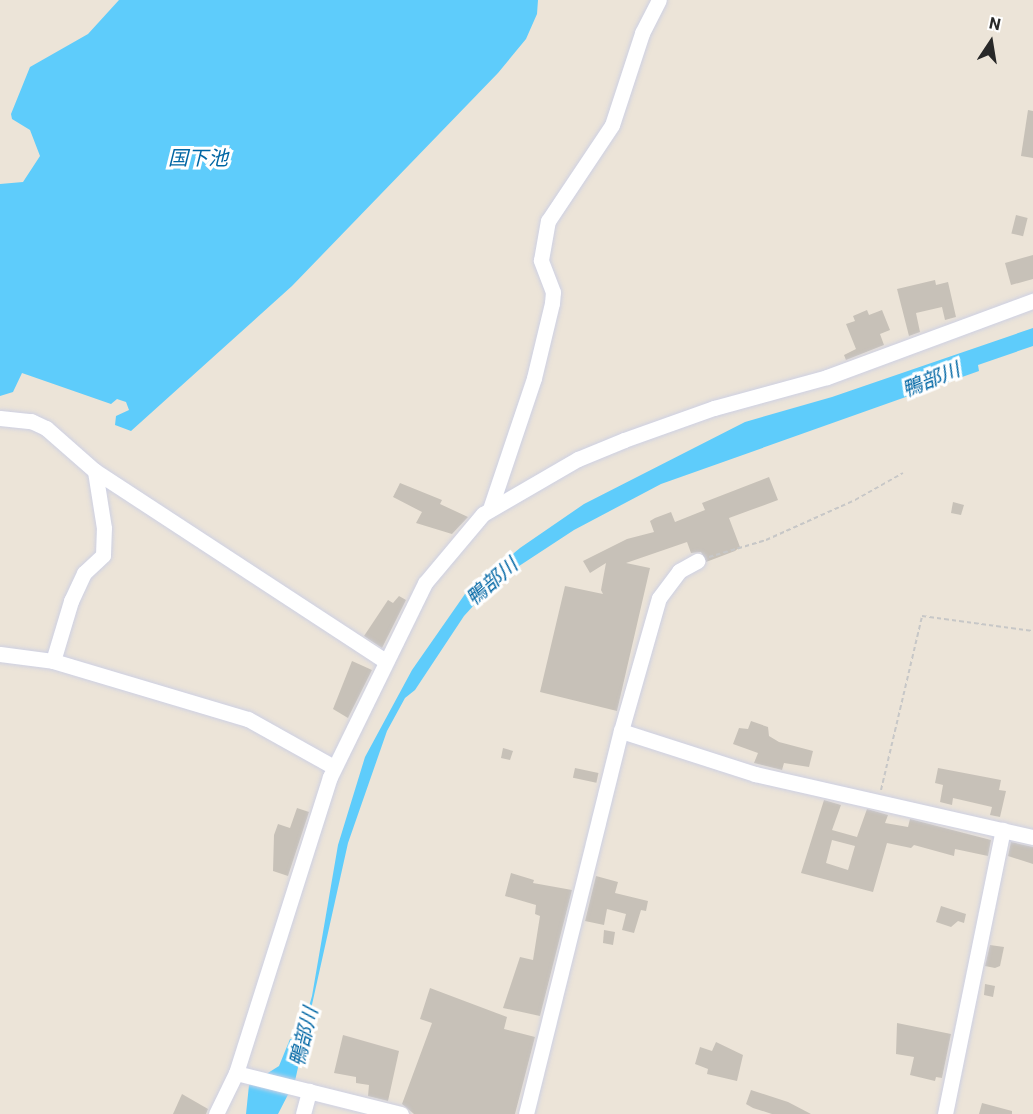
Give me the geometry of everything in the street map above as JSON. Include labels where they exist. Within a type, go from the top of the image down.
[{"type":"street","points":[[490,509],[534,378],[552,303],[553,292],[541,260],[548,221],[612,125],[642,33],[659,0]]},
{"type":"street","points":[[216,1114],[241,1074],[304,852],[334,767],[426,583],[448,551],[490,509],[578,459],[624,440],[714,408],[827,377],[1033,301]]},
{"type":"street","points":[[0,418],[31,421],[46,428],[95,471],[385,661]]},
{"type":"street","points":[[53,662],[71,601],[84,573],[103,555],[104,528],[95,471]]},
{"type":"street","points":[[526,1114],[621,731],[659,598],[679,571],[697,561]]},
{"type":"street","points":[[0,654],[53,662],[248,718],[334,767]]},
{"type":"street","points":[[621,731],[755,774],[1033,837]]},
{"type":"street","points":[[945,1114],[1003,830]]},
{"type":"street","points":[[241,1074],[401,1114]]},
{"type":"street","points":[[303,1114],[305,1090]]},
{"type":"path","points":[[697,561],[766,540],[855,500],[903,473]]},
{"type":"path","points":[[878,801],[922,616],[1033,631]]},
{"type":"water","name":"国下池","points":[[119,0],[538,0],[537,14],[526,39],[498,73],[292,286],[131,431],[115,425],[116,416],[129,410],[126,402],[117,399],[111,404],[22,373],[13,392],[0,396],[0,184],[23,182],[40,156],[30,130],[12,119],[11,114],[30,67],[88,34]]},
{"type":"water","name":"鴨部川","points":[[1033,328],[1033,346],[978,365],[979,371],[661,484],[574,530],[496,581],[464,616],[415,690],[405,698],[387,731],[348,843],[295,1081],[278,1114],[246,1114],[249,1085],[279,1066],[290,1039],[300,1038],[312,996],[338,845],[365,757],[412,670],[465,594],[520,548],[584,504],[745,422],[832,397]]},
{"type":"building","points":[[1028,110],[1033,111],[1033,158],[1021,156]]},
{"type":"building","points":[[1016,215],[1028,218],[1023,236],[1011,233]]},
{"type":"building","points":[[1033,255],[1033,279],[1011,285],[1005,263]]},
{"type":"building","points":[[935,280],[936,285],[948,282],[956,317],[945,320],[942,307],[916,313],[920,332],[909,336],[897,289]]},
{"type":"building","points":[[867,310],[869,315],[882,310],[890,330],[880,334],[884,345],[846,360],[844,355],[856,349],[846,324],[855,321],[853,316]]},
{"type":"building","points":[[769,477],[778,500],[729,518],[740,547],[735,551],[706,562],[701,552],[691,553],[687,542],[626,563],[650,568],[617,711],[540,692],[565,586],[603,594],[601,590],[606,563],[590,573],[583,561],[627,539],[654,532],[650,521],[655,518],[671,512],[675,522],[705,510],[702,503]]},
{"type":"building","points":[[400,483],[442,500],[440,504],[468,517],[452,534],[416,523],[422,512],[393,497]]},
{"type":"building","points":[[953,502],[964,505],[961,515],[951,513]]},
{"type":"building","points":[[399,596],[406,600],[382,648],[364,636],[388,600],[393,603]]},
{"type":"building","points":[[352,661],[372,670],[348,718],[333,709]]},
{"type":"building","points":[[751,721],[768,727],[769,736],[779,742],[813,751],[809,767],[784,763],[782,770],[754,763],[758,753],[733,744],[739,728],[748,729]]},
{"type":"building","points":[[503,748],[513,751],[510,760],[501,758]]},
{"type":"building","points":[[575,768],[598,773],[596,783],[573,778]]},
{"type":"building","points":[[938,768],[1001,780],[999,790],[1006,791],[1000,817],[990,815],[992,807],[953,798],[952,805],[940,802],[943,785],[935,783]]},
{"type":"building","points":[[824,800],[841,805],[832,830],[857,837],[867,809],[888,815],[885,823],[908,827],[910,819],[991,840],[988,856],[955,849],[954,856],[914,845],[911,848],[887,843],[873,892],[801,873]],"holes":[[[832,840],[855,846],[848,870],[826,863]]]},
{"type":"building","points":[[297,808],[309,812],[288,876],[273,871],[274,835],[278,824],[290,828]]},
{"type":"building","points":[[1011,842],[1033,847],[1033,864],[1008,856]]},
{"type":"building","points":[[511,873],[534,880],[533,883],[572,890],[540,1016],[503,1008],[520,957],[533,960],[540,916],[535,914],[536,905],[505,896]]},
{"type":"building","points":[[596,876],[618,882],[615,893],[648,901],[646,911],[641,910],[634,933],[622,930],[626,914],[607,909],[604,925],[585,921]]},
{"type":"building","points":[[941,906],[966,914],[964,923],[958,921],[951,927],[936,922]]},
{"type":"building","points":[[604,930],[615,932],[613,945],[603,943]]},
{"type":"building","points":[[990,945],[1004,947],[1000,966],[995,968],[985,966]]},
{"type":"building","points":[[985,984],[995,986],[993,997],[984,995]]},
{"type":"building","points":[[430,988],[507,1017],[504,1029],[535,1037],[515,1114],[414,1114],[402,1104],[432,1023],[420,1019]]},
{"type":"building","points":[[897,1023],[951,1034],[942,1078],[936,1077],[935,1081],[910,1075],[914,1057],[896,1054]]},
{"type":"building","points":[[343,1035],[399,1051],[388,1101],[368,1096],[369,1085],[356,1083],[356,1077],[334,1073]]},
{"type":"building","points":[[716,1042],[743,1055],[737,1081],[707,1074],[708,1069],[695,1064],[700,1047],[712,1051]]},
{"type":"building","points":[[751,1090],[788,1102],[811,1114],[772,1114],[753,1108],[746,1104]]},
{"type":"building","points":[[182,1094],[208,1109],[206,1114],[173,1114]]},
{"type":"building","points":[[982,1103],[1012,1111],[1012,1114],[979,1114]]}]
